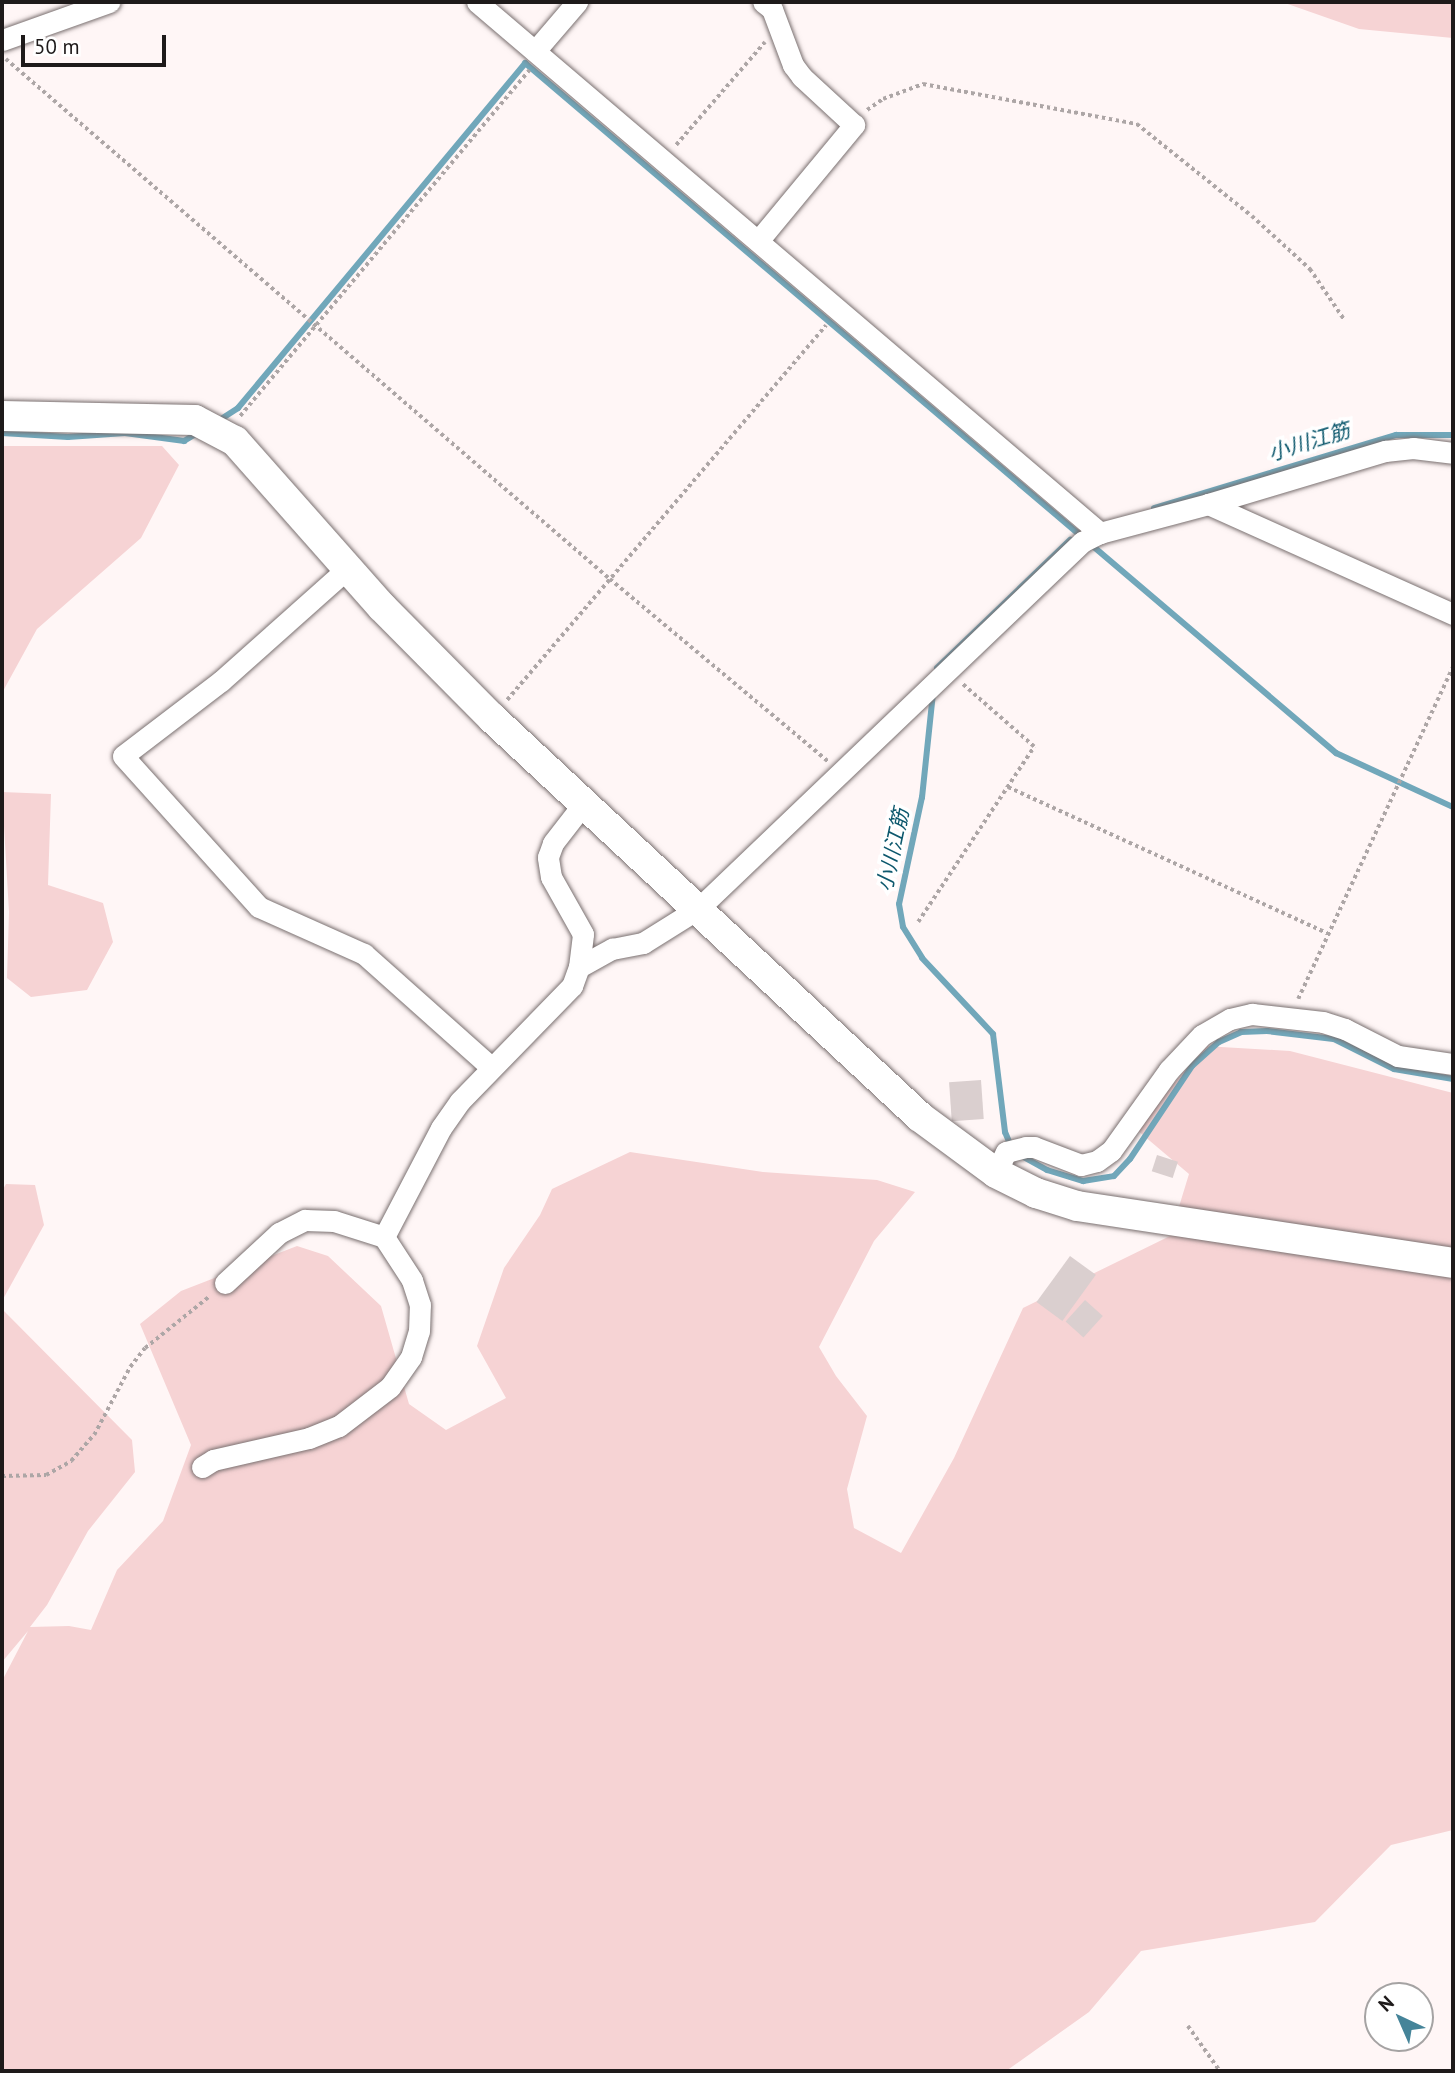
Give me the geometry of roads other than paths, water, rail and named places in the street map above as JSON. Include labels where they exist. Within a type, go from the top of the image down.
[{"type":"street","points":[[2,40],[109,2]]},
{"type":"street","points":[[477,2],[758,240],[1092,532]]},
{"type":"street","points":[[535,51],[577,2]]},
{"type":"street","points":[[758,240],[854,125],[802,77],[793,65],[772,9],[763,2]]},
{"type":"street","points":[[2,416],[195,420],[226,434],[248,453],[382,607],[492,718],[699,908],[920,1117],[1009,1158],[1036,1193],[1077,1206],[1453,1262]]},
{"type":"street","points":[[579,967],[612,949],[643,943],[699,908],[843,774],[1092,532],[1209,504],[1385,450],[1413,447],[1453,453]]},
{"type":"street","points":[[1209,504],[1453,614]]},
{"type":"street","points":[[349,566],[221,681],[123,756],[259,907],[364,954],[491,1067]]},
{"type":"street","points":[[384,1237],[441,1128],[491,1067],[551,1011],[572,986],[579,967],[583,934],[551,877],[548,857],[553,843],[584,803]]},
{"type":"street","points":[[1009,1158],[1034,1147],[1081,1166],[1097,1161],[1111,1151],[1169,1070],[1202,1034],[1230,1019],[1252,1014],[1290,1017],[1345,1029],[1398,1056],[1453,1065]]},
{"type":"street","points":[[202,1467],[214,1460],[309,1438],[338,1426],[390,1387],[411,1357],[419,1331],[420,1305],[412,1280],[384,1237],[334,1221],[305,1220],[279,1233],[225,1283]]},
{"type":"waterway","points":[[218,421],[238,408],[525,63],[1336,753],[1453,807]]},
{"type":"waterway","points":[[2,433],[68,437],[125,433],[184,441],[199,432]]},
{"type":"waterway","name":"小川江筋","points":[[1154,508],[1396,435],[1453,435]]},
{"type":"waterway","name":"小川江筋","points":[[937,668],[1070,540]]},
{"type":"waterway","name":"小川江筋","points":[[933,693],[922,797],[899,904],[903,927],[922,958],[993,1034],[1005,1132],[1011,1146]]},
{"type":"waterway","name":"小川江筋","points":[[1018,1154],[1047,1170],[1083,1181],[1114,1176],[1130,1159],[1192,1066],[1219,1042],[1241,1032],[1267,1031],[1334,1039],[1394,1069],[1453,1079]]}]
